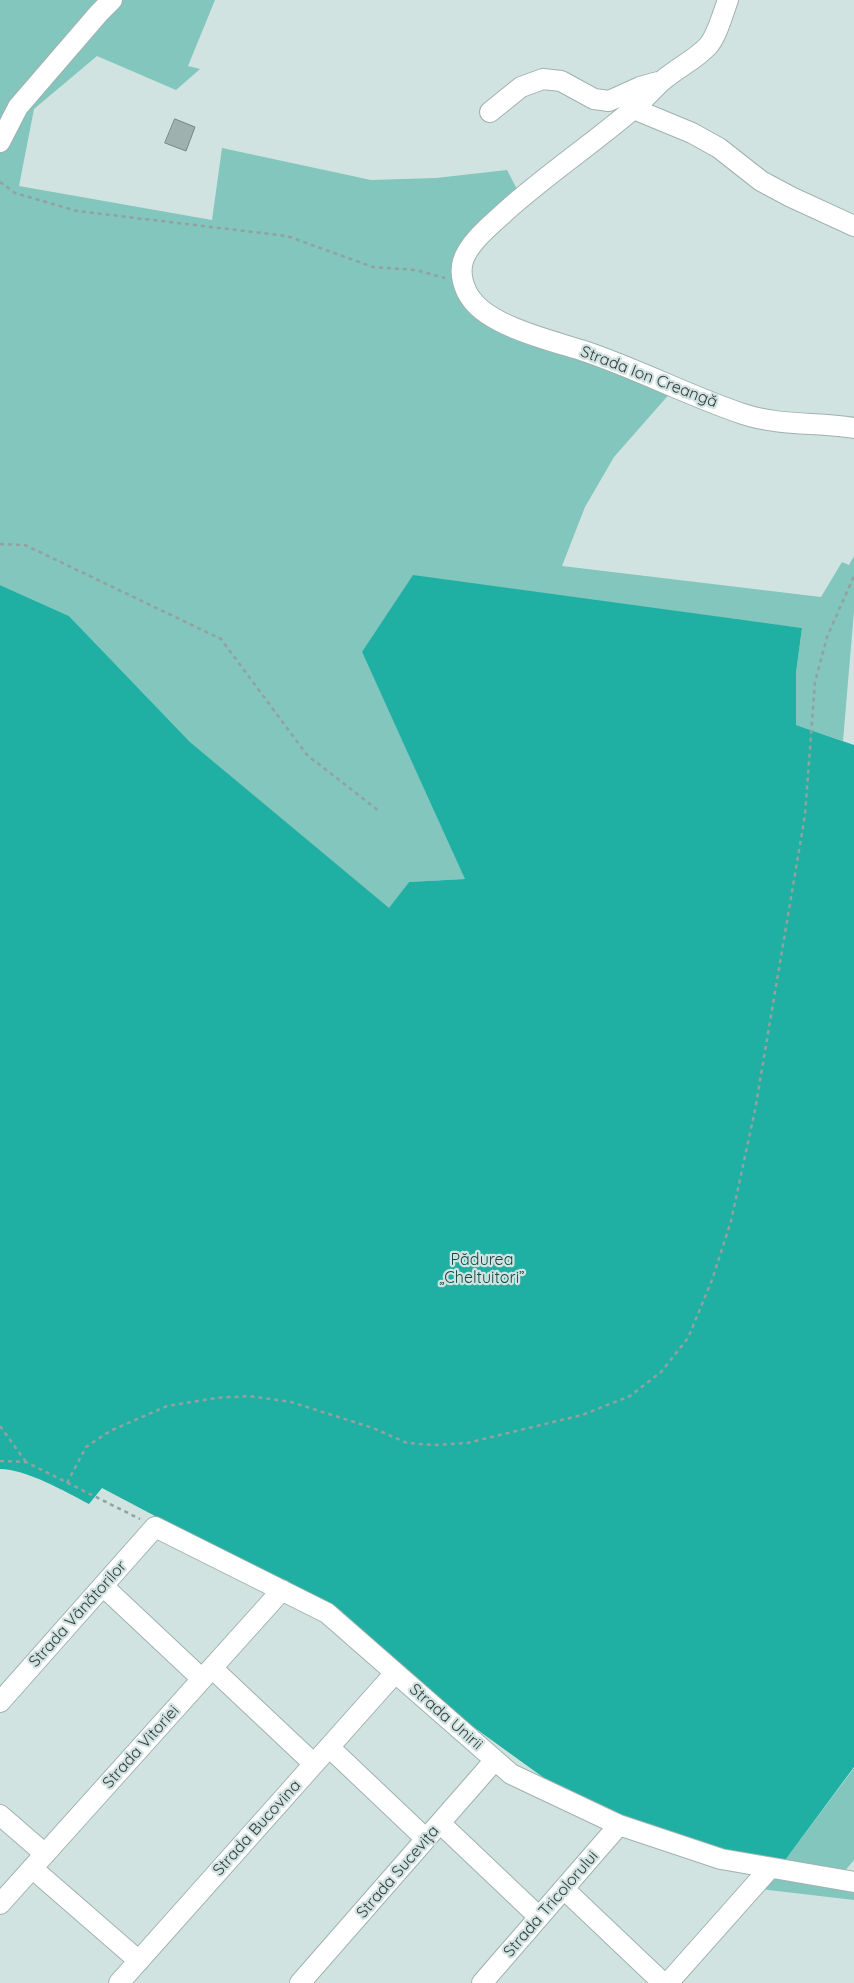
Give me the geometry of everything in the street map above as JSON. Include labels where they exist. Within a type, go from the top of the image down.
[{"type":"street","points":[[0,142],[18,107],[112,0]]},
{"type":"street","points":[[463,283],[461,271],[463,260],[471,247],[493,223],[530,190],[634,109],[662,81],[701,53],[711,43],[728,0]]},
{"type":"street","points":[[490,112],[521,87],[543,79],[561,82],[594,100],[609,101],[640,87],[662,81]]},
{"type":"street","points":[[634,109],[692,133],[719,148],[761,181],[854,226]]},
{"type":"street","name":"Strada Ion Creangă","points":[[463,283],[472,300],[484,312],[500,321],[527,333],[617,362],[744,414],[781,422],[854,428]]},
{"type":"street","name":"Strada Vânătorilor","points":[[0,1702],[155,1527]]},
{"type":"street","name":"Strada Unirii","points":[[155,1527],[327,1613],[511,1774],[619,1825],[721,1859],[854,1882]]},
{"type":"street","points":[[103,1586],[314,1764]]},
{"type":"street","name":"Strada Vitoriei","points":[[0,1904],[282,1590]]},
{"type":"street","name":"Strada Bucovina","points":[[131,1975],[395,1673]]},
{"type":"street","points":[[330,1747],[426,1839]]},
{"type":"street","name":"Strada Sucevița","points":[[300,1983],[496,1760]]},
{"type":"street","points":[[0,1815],[131,1975]]},
{"type":"street","points":[[440,1823],[539,1917]]},
{"type":"street","name":"Strada Tricolorului","points":[[482,1983],[619,1825]]},
{"type":"street","points":[[668,1983],[770,1868]]},
{"type":"street","points":[[564,1889],[663,1983]]},
{"type":"path","points":[[0,182],[16,193],[77,211],[287,236],[373,267],[416,270],[463,283]]},
{"type":"path","points":[[0,544],[25,545],[221,639],[307,755],[379,811]]},
{"type":"path","points":[[67,1483],[86,1447],[110,1431],[168,1406],[216,1398],[249,1396],[291,1402],[373,1428],[407,1443],[441,1444],[467,1442],[582,1415],[630,1396],[661,1372],[688,1338],[712,1280],[731,1220],[755,1110],[805,815],[815,682],[827,637],[854,576]]},
{"type":"path","points":[[0,1426],[26,1462]]},
{"type":"path","points":[[0,1461],[26,1462],[155,1527]]},
{"type":"shaded area","points":[[0,0],[215,0],[188,66],[200,69],[176,90],[97,56],[34,109],[19,186],[212,220],[222,148],[371,180],[436,178],[507,170],[519,193],[464,245],[465,299],[672,391],[614,457],[585,507],[562,566],[821,597],[842,562],[849,565],[854,556],[854,611],[843,741],[796,725],[796,673],[802,628],[737,620],[362,652],[466,879],[409,882],[389,909],[190,742],[69,616],[0,585]]},
{"type":"shaded area","points":[[854,1768],[854,1860],[844,1872],[783,1863]]},
{"type":"shaded area","points":[[772,1876],[854,1887],[854,1900],[760,1889]]},
{"type":"green space","name":"Pădurea „Cheltuitori”","points":[[413,575],[802,628],[796,673],[796,725],[854,745],[854,1767],[783,1863],[743,1859],[619,1815],[551,1783],[461,1718],[337,1612],[102,1488],[89,1504],[34,1477],[0,1469],[0,585],[69,616],[190,742],[389,908],[409,882],[465,879],[362,652]]},
{"type":"building","points":[[175,119],[195,127],[186,151],[165,143]]}]
